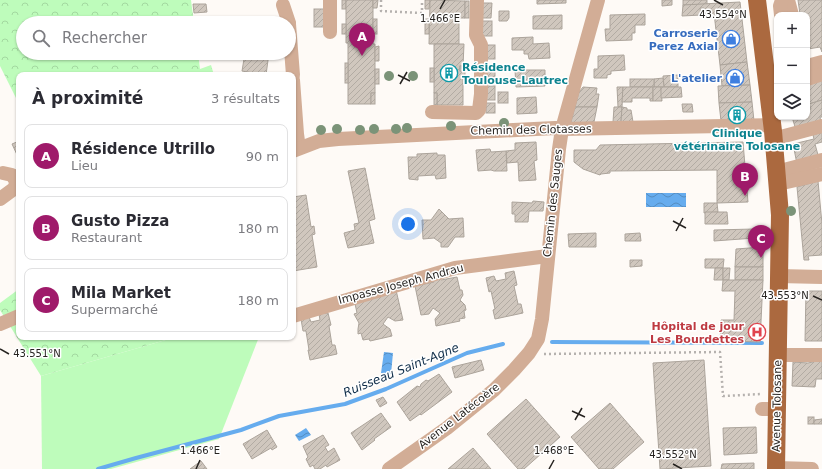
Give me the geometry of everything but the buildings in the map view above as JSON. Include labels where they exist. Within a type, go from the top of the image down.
[{"type":"main road","name":"Avenue Tolosane","points":[[757,0],[772,74],[773,132],[780,215],[778,350],[770,409],[776,468]]},
{"type":"street","points":[[330,0],[330,32]]},
{"type":"street","points":[[432,112],[452,109],[476,113],[479,110],[481,94],[481,45],[476,35],[477,0]]},
{"type":"street","name":"Chemin des Sauges","points":[[538,338],[542,319],[562,129],[598,0]]},
{"type":"street","points":[[781,12],[780,6],[782,0]]},
{"type":"street","points":[[788,0],[791,12]]},
{"type":"street","points":[[283,5],[286,16]]},
{"type":"street","points":[[810,56],[822,56]]},
{"type":"street","points":[[292,60],[293,72]]},
{"type":"street","points":[[810,65],[822,62]]},
{"type":"street","points":[[810,78],[822,74]]},
{"type":"street","points":[[296,120],[296,150]]},
{"type":"street","name":"Chemin des Clotasses","points":[[296,150],[319,141],[338,138],[549,128],[773,132],[822,126]]},
{"type":"street","points":[[777,178],[822,160]]},
{"type":"street","points":[[0,199],[15,188],[16,181],[12,175],[2,173]]},
{"type":"street","points":[[777,178],[822,174]]},
{"type":"street","name":"Impasse Joseph Andrau","points":[[296,315],[455,268],[548,256]]},
{"type":"street","points":[[778,276],[822,277]]},
{"type":"street","points":[[0,324],[16,317]]},
{"type":"street","name":"Avenue Latécoère","points":[[391,468],[472,409],[522,368],[538,338]]},
{"type":"street","points":[[778,350],[822,355]]},
{"type":"street","points":[[776,468],[812,469]]},
{"type":"path","points":[[381,0],[381,11],[422,13],[422,0]]},
{"type":"path","points":[[522,368],[540,354],[720,352],[723,396],[764,394]]},
{"type":"green space","points":[[0,0],[191,0],[193,16],[16,16],[16,60],[199,60],[200,69],[211,65],[213,72],[16,72],[16,98],[0,66]]},
{"type":"green space","points":[[16,291],[16,336],[0,310],[0,303]]},
{"type":"green space","points":[[19,340],[166,340],[41,376]]},
{"type":"green space","points":[[166,340],[258,340],[219,439],[111,469],[42,469],[41,376]]},
{"type":"water","points":[[646,193],[686,193],[686,207],[646,207]]},
{"type":"water","points":[[384,352],[393,353],[391,374],[381,373]]},
{"type":"water","points":[[306,428],[311,435],[299,441],[295,435]]},
{"type":"waterway","name":"Ruisseau Saint-Agne","points":[[552,342],[762,343]]},
{"type":"waterway","name":"Ruisseau Saint-Agne","points":[[98,469],[241,430],[279,416],[345,404],[386,389],[467,353],[503,344]]},
{"type":"place","name":"Carroserie Perez Axial","points":[[731,39]]},
{"type":"place","name":"Résidence Utrillo","points":[[362,56]]},
{"type":"place","name":"Résidence Toulouse-Lautrec","points":[[449,73]]},
{"type":"place","name":"L'atelier","points":[[735,78]]},
{"type":"place","name":"Clinique vétérinaire Tolosane","points":[[737,115]]},
{"type":"place","name":"Gusto Pizza","points":[[745,196]]},
{"type":"place","name":"Mila Market","points":[[761,258]]},
{"type":"place","name":"Hôpital de jour Les Bourdettes","points":[[757,332]]}]
